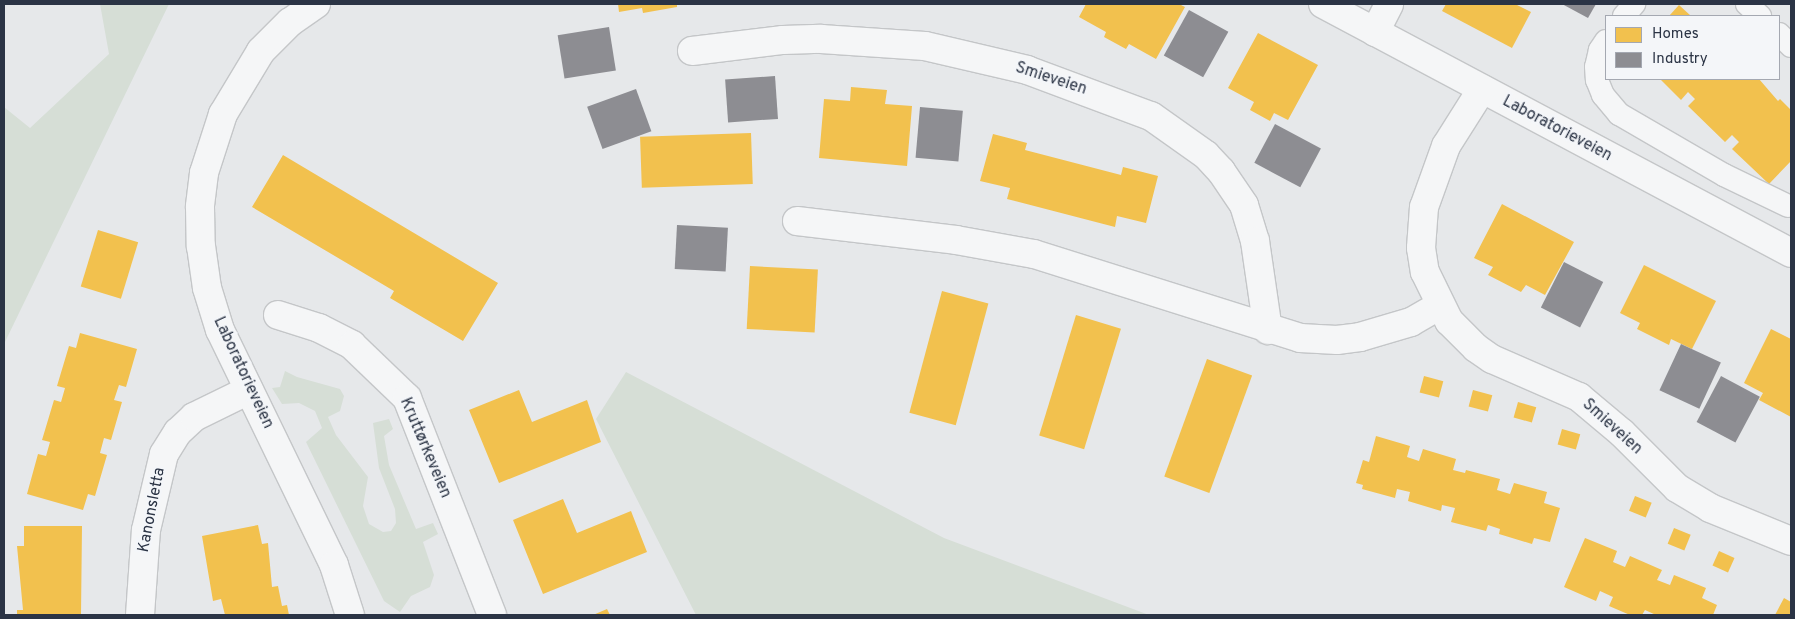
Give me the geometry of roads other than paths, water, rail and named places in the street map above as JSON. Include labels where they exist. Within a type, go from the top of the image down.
[{"type":"street","name":"Laboratorieveien","points":[[316,4],[261,51],[240,82],[223,114],[204,174],[200,217],[207,288],[220,330],[334,565],[350,615]]},
{"type":"street","name":"Laboratorieveien","points":[[1323,4],[1791,253]]},
{"type":"street","points":[[1375,32],[1389,4]]},
{"type":"street","name":"Smieveien","points":[[692,51],[821,39],[925,46],[1027,70],[1151,116],[1206,155],[1221,171],[1244,205],[1255,241],[1268,330]]},
{"type":"street","name":"Smieveien","points":[[1482,90],[1446,146],[1424,207],[1421,248],[1425,272],[1439,306],[1459,333],[1484,354],[1579,397],[1602,415],[1678,488],[1710,508],[1791,541]]},
{"type":"street","points":[[797,221],[975,243],[1034,254],[1120,279],[1268,330],[1300,338],[1337,340],[1388,330],[1411,322],[1439,306]]},
{"type":"street","name":"Kruttørkeveien","points":[[278,315],[319,328],[352,345],[407,398],[492,615]]},
{"type":"street","name":"Kanonsletta","points":[[140,615],[146,530],[164,454],[178,432],[194,417],[249,390]]},
{"type":"lane","points":[[1625,15],[1634,4]]},
{"type":"lane","points":[[1747,4],[1759,15]]},
{"type":"lane","points":[[1780,35],[1791,46]]},
{"type":"lane","points":[[1605,43],[1596,67],[1597,80],[1603,95],[1620,114],[1724,176],[1788,206]]}]
